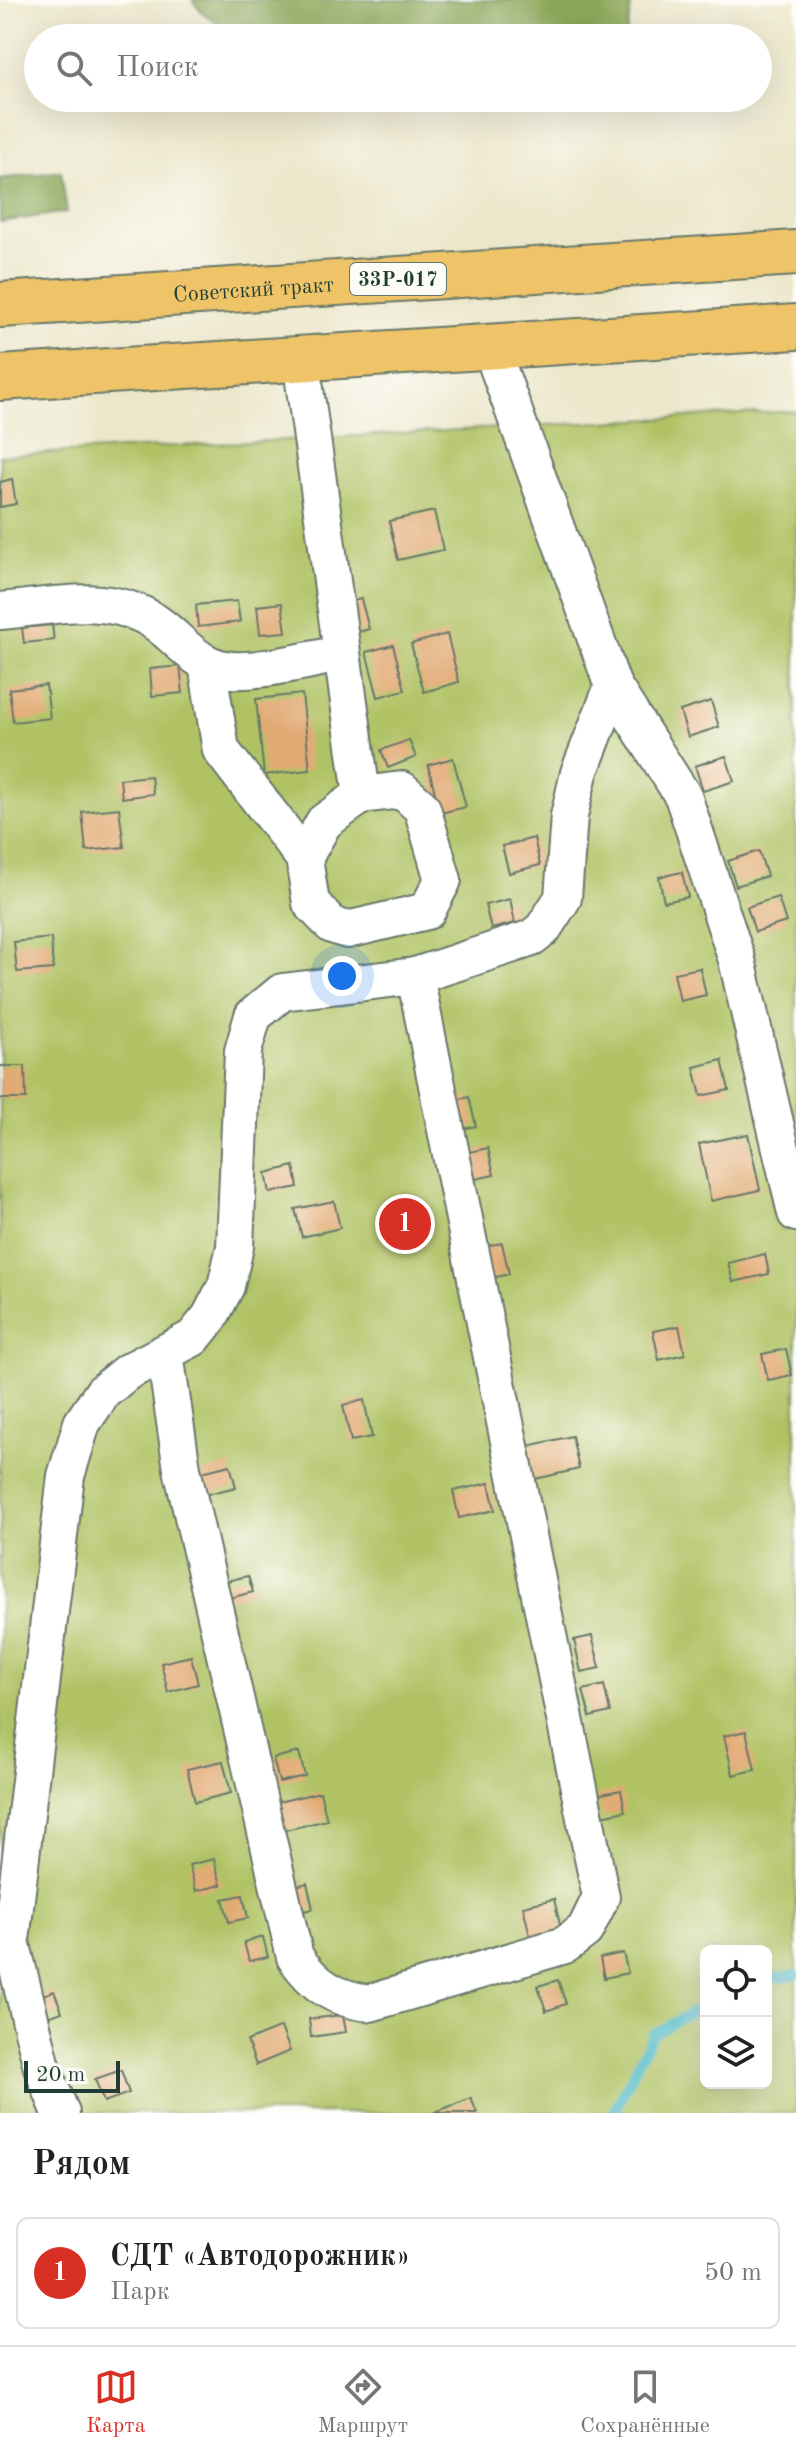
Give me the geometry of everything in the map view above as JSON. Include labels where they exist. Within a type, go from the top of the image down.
[{"type":"highway","name":"Советский тракт","points":[[0,305],[796,253]]},
{"type":"highway","points":[[0,378],[796,327]]},
{"type":"street","points":[[491,348],[613,686],[683,796],[737,960],[796,1213]]},
{"type":"street","points":[[301,360],[362,795]]},
{"type":"street","points":[[0,611],[94,602],[119,605],[149,618],[186,652],[207,664],[233,670],[342,654]]},
{"type":"street","points":[[207,664],[221,750],[304,858],[311,903],[332,925],[347,930],[427,911],[443,880],[422,808],[402,790],[362,795],[324,822],[304,858]]},
{"type":"street","points":[[61,2113],[42,2067],[11,1941],[66,1476],[82,1423],[103,1392],[127,1372],[193,1338],[210,1317],[226,1286],[235,1247],[243,1051],[253,1016],[282,992],[415,976],[532,938],[553,915],[563,898],[569,816],[579,773],[613,686]]},
{"type":"street","points":[[165,1354],[182,1469],[295,1957],[309,1978],[328,1993],[348,2001],[370,2003],[565,1945],[585,1930],[601,1897],[415,976]]},
{"type":"green space","points":[[192,0],[632,0],[628,24],[220,24]]},
{"type":"green space","points":[[61,171],[67,212],[0,222],[0,179]]},
{"type":"green space","points":[[796,411],[796,2113],[0,2113],[0,456]]},
{"type":"building","points":[[12,479],[16,504],[0,507],[0,482]]},
{"type":"building","points":[[434,511],[443,550],[398,560],[389,521]]},
{"type":"building","points":[[361,599],[369,629],[348,635],[339,605]]},
{"type":"building","points":[[237,601],[240,622],[198,627],[196,605]]},
{"type":"building","points":[[282,603],[286,632],[260,634],[257,606]]},
{"type":"building","points":[[52,625],[54,640],[24,643],[22,628]]},
{"type":"building","points":[[447,634],[459,682],[424,692],[411,644]]},
{"type":"building","points":[[393,645],[405,690],[378,697],[366,652]]},
{"type":"building","points":[[180,666],[183,693],[152,696],[150,669]]},
{"type":"building","points":[[46,685],[50,718],[13,722],[9,689]]},
{"type":"building","points":[[302,694],[310,770],[264,775],[256,699]]},
{"type":"building","points":[[711,701],[719,727],[688,737],[680,711]]},
{"type":"building","points":[[409,740],[416,757],[388,768],[381,750]]},
{"type":"building","points":[[726,756],[734,781],[703,791],[695,766]]},
{"type":"building","points":[[453,758],[466,807],[440,813],[428,765]]},
{"type":"building","points":[[151,776],[153,794],[122,798],[120,779]]},
{"type":"building","points":[[119,808],[124,847],[86,851],[82,812]]},
{"type":"building","points":[[534,838],[540,865],[509,873],[502,846]]},
{"type":"building","points":[[759,851],[767,876],[736,886],[728,861]]},
{"type":"building","points":[[682,872],[688,897],[664,902],[659,877]]},
{"type":"building","points":[[778,897],[786,922],[755,932],[747,907]]},
{"type":"building","points":[[510,899],[515,923],[491,929],[485,905]]},
{"type":"building","points":[[51,938],[53,969],[17,972],[14,942]]},
{"type":"building","points":[[700,968],[706,995],[680,1001],[674,973]]},
{"type":"building","points":[[722,1060],[729,1090],[701,1096],[694,1067]]},
{"type":"building","points":[[0,1066],[25,1066],[26,1099],[0,1099]]},
{"type":"building","points":[[469,1097],[476,1126],[458,1130],[452,1101]]},
{"type":"building","points":[[748,1134],[760,1190],[711,1201],[699,1144]]},
{"type":"building","points":[[488,1148],[494,1175],[471,1180],[465,1153]]},
{"type":"building","points":[[294,1166],[298,1187],[270,1193],[266,1173]]},
{"type":"building","points":[[334,1201],[340,1228],[302,1237],[295,1209]]},
{"type":"building","points":[[502,1243],[509,1274],[488,1279],[481,1247]]},
{"type":"building","points":[[765,1254],[769,1274],[733,1282],[728,1263]]},
{"type":"building","points":[[679,1326],[685,1354],[659,1360],[653,1331]]},
{"type":"building","points":[[786,1349],[792,1375],[768,1380],[762,1354]]},
{"type":"building","points":[[364,1400],[372,1437],[351,1441],[343,1405]]},
{"type":"building","points":[[572,1436],[579,1469],[531,1480],[524,1447]]},
{"type":"building","points":[[230,1465],[236,1487],[203,1495],[198,1473]]},
{"type":"building","points":[[489,1483],[495,1510],[459,1518],[453,1491]]},
{"type":"building","points":[[248,1576],[253,1592],[222,1600],[218,1583]]},
{"type":"building","points":[[592,1636],[600,1668],[581,1672],[574,1640]]},
{"type":"building","points":[[191,1656],[198,1684],[168,1692],[161,1663]]},
{"type":"building","points":[[604,1685],[610,1712],[590,1717],[583,1690]]},
{"type":"building","points":[[746,1731],[755,1770],[733,1775],[724,1736]]},
{"type":"building","points":[[299,1752],[305,1776],[279,1782],[273,1758]]},
{"type":"building","points":[[223,1761],[231,1793],[195,1802],[187,1769]]},
{"type":"building","points":[[621,1790],[625,1811],[602,1816],[597,1795]]},
{"type":"building","points":[[320,1792],[327,1820],[281,1831],[274,1803]]},
{"type":"building","points":[[214,1859],[221,1885],[196,1891],[189,1865]]},
{"type":"building","points":[[307,1883],[313,1909],[295,1913],[289,1888]]},
{"type":"building","points":[[243,1895],[248,1918],[229,1922],[223,1899]]},
{"type":"building","points":[[554,1899],[561,1929],[530,1936],[523,1906]]},
{"type":"building","points":[[263,1937],[268,1957],[249,1961],[244,1942]]},
{"type":"building","points":[[623,1953],[628,1973],[604,1978],[600,1958]]},
{"type":"building","points":[[558,1980],[566,2004],[546,2011],[538,1986]]},
{"type":"building","points":[[54,1991],[62,2012],[40,2020],[32,1999]]},
{"type":"building","points":[[343,2015],[346,2032],[311,2037],[309,2019]]},
{"type":"building","points":[[281,2027],[290,2051],[256,2065],[247,2041]]},
{"type":"building","points":[[121,2070],[129,2093],[104,2102],[95,2079]]},
{"type":"building","points":[[471,2098],[477,2113],[433,2113]]},
{"type":"waterway","points":[[772,1978],[796,1975]]},
{"type":"waterway","points":[[613,2113],[653,2034],[700,2007]]},
{"type":"place","name":"СДТ «Автодорожник»","points":[[405,1224]]}]
